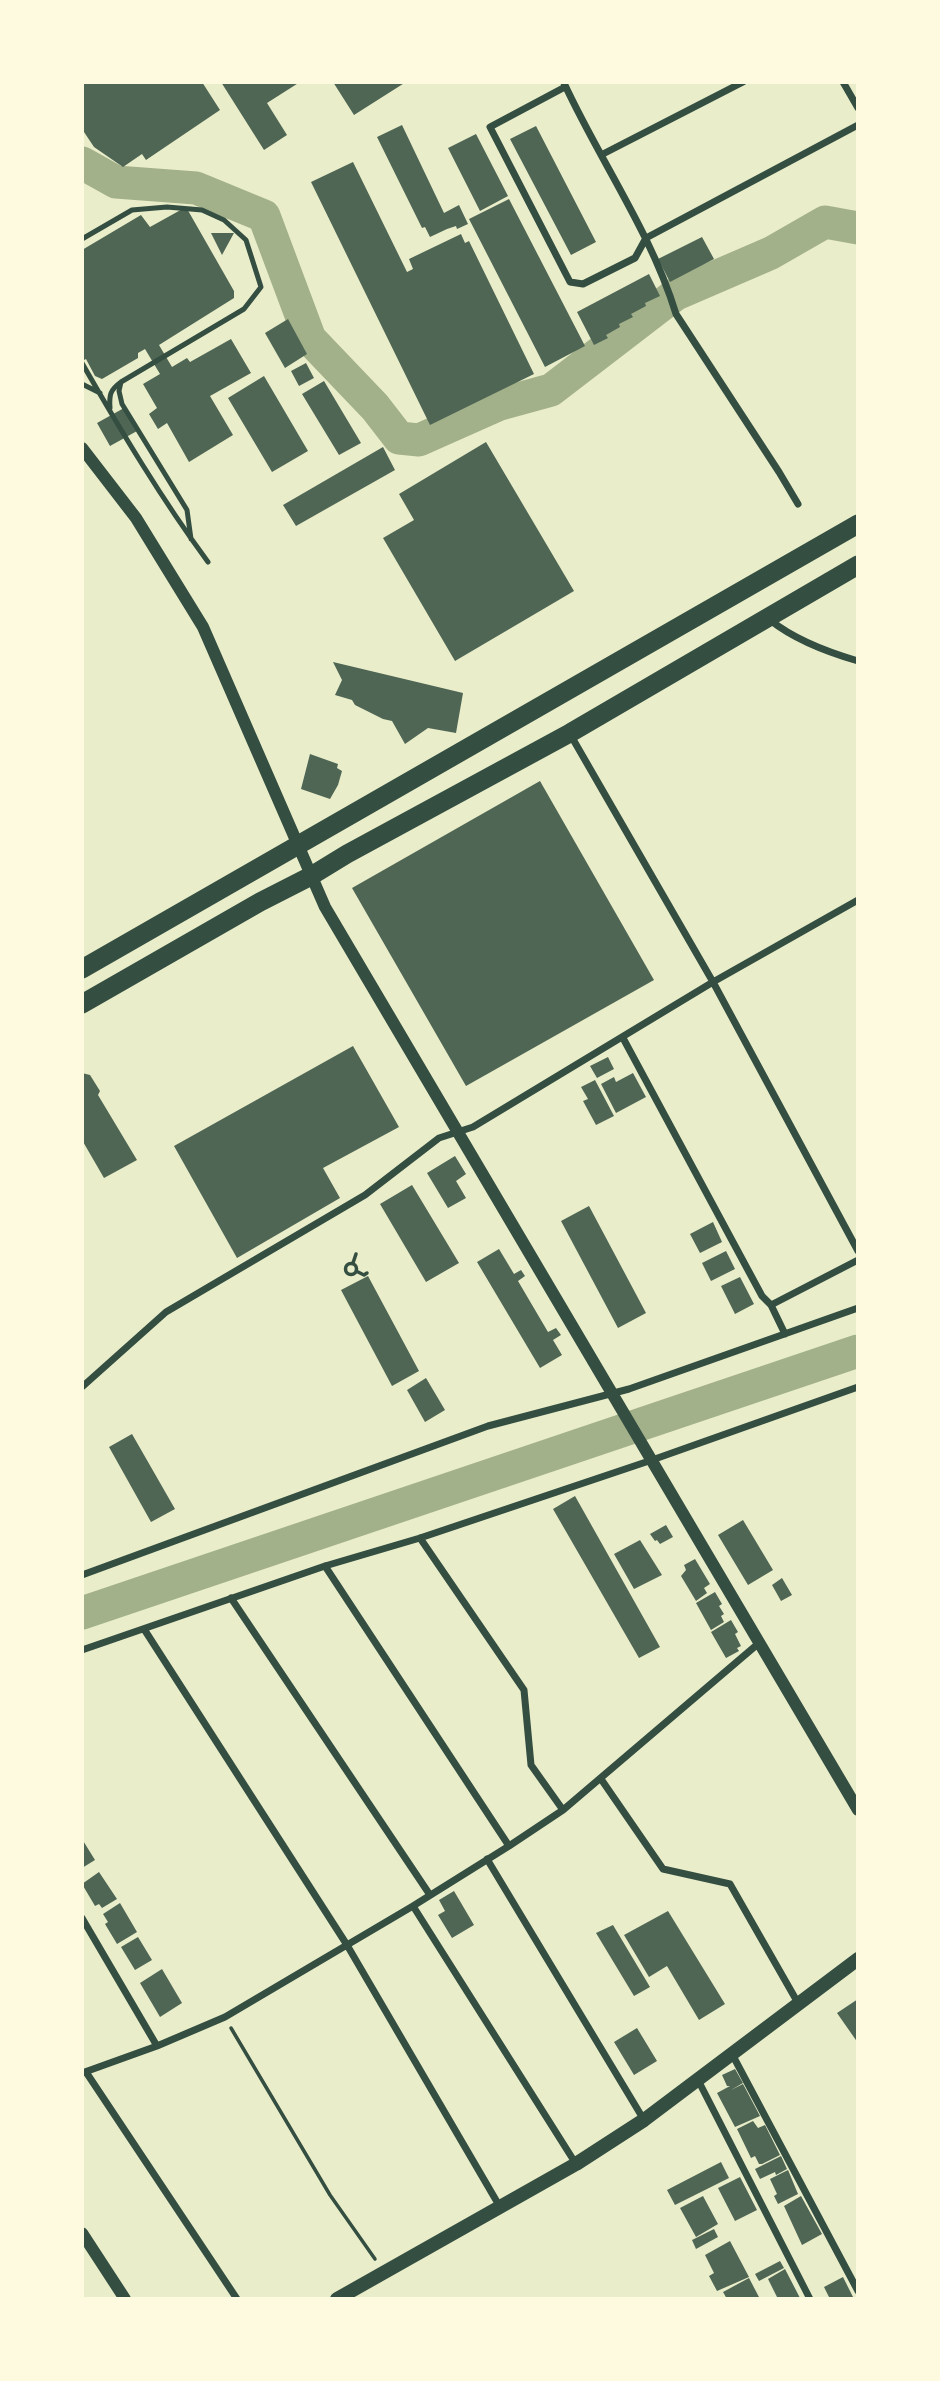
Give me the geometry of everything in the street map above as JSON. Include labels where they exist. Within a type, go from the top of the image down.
[{"type":"highway","points":[[82,970],[858,524]]},
{"type":"highway","points":[[82,1004],[260,902],[570,733],[858,565]]},
{"type":"main road","points":[[337,2299],[576,2164],[645,2120],[858,1959]]},
{"type":"street","points":[[601,155],[743,82]]},
{"type":"street","points":[[843,82],[857,103]]},
{"type":"street","points":[[798,504],[676,314],[669,289],[646,238],[564,84],[490,127],[569,282],[583,284],[635,258],[646,238],[858,125]]},
{"type":"street","points":[[82,448],[136,518],[203,627],[325,907],[858,1810]]},
{"type":"street","points":[[767,618],[783,631],[858,661]]},
{"type":"street","points":[[570,733],[713,982],[858,1251]]},
{"type":"street","points":[[82,1387],[166,1312],[365,1195],[439,1138],[473,1126],[713,982],[858,900]]},
{"type":"street","points":[[623,1038],[785,1335]]},
{"type":"street","points":[[771,1305],[858,1260]]},
{"type":"street","points":[[82,1574],[488,1426],[614,1396],[858,1308]]},
{"type":"street","points":[[82,1650],[325,1566],[421,1538],[648,1455],[858,1387]]},
{"type":"street","points":[[421,1538],[524,1690],[531,1765],[563,1810]]},
{"type":"street","points":[[325,1566],[509,1846]]},
{"type":"street","points":[[231,1598],[430,1895]]},
{"type":"street","points":[[144,1629],[347,1945],[500,2207]]},
{"type":"street","points":[[237,2299],[84,2072],[157,2046],[225,2017],[509,1846],[563,1810],[759,1643]]},
{"type":"street","points":[[601,1779],[663,1869],[730,1884],[798,2003]]},
{"type":"street","points":[[487,1859],[645,2120]]},
{"type":"street","points":[[413,1906],[576,2164]]},
{"type":"street","points":[[82,1918],[157,2046]]},
{"type":"street","points":[[732,2054],[858,2291]]},
{"type":"street","points":[[698,2080],[810,2299]]},
{"type":"street","points":[[82,2233],[125,2299]]},
{"type":"lane","points":[[82,239],[132,210],[167,207],[202,210],[224,220],[246,240],[261,287],[244,309],[111,388],[110,412]]},
{"type":"lane","points":[[82,363],[175,517],[208,562]]},
{"type":"lane","points":[[121,382],[119,391],[122,404],[187,510],[191,539]]},
{"type":"lane","points":[[82,384],[100,393]]},
{"type":"path","points":[[353,1263],[356,1254]]},
{"type":"path","points":[[353,1263],[356,1271]]},
{"type":"path","points":[[353,1263],[348,1264],[346,1271],[353,1274],[356,1271]]},
{"type":"path","points":[[356,1271],[364,1275],[367,1273]]},
{"type":"path","points":[[225,2017],[330,2196],[384,2272]]},
{"type":"building","points":[[82,82],[202,82],[220,110],[146,160],[142,154],[123,167],[94,147],[82,129]]},
{"type":"building","points":[[221,82],[300,82],[267,103],[287,135],[264,150]]},
{"type":"building","points":[[333,82],[406,82],[354,115]]},
{"type":"building","points":[[402,125],[444,213],[459,205],[468,224],[430,237],[425,227],[422,228],[377,137]]},
{"type":"building","points":[[536,126],[596,242],[571,255],[510,139]]},
{"type":"building","points":[[476,134],[508,196],[480,211],[448,148]]},
{"type":"building","points":[[353,162],[407,272],[413,269],[409,259],[461,234],[465,243],[469,241],[534,374],[430,425],[311,182]]},
{"type":"building","points":[[509,199],[585,346],[545,367],[469,219]]},
{"type":"building","points":[[186,207],[234,291],[234,298],[159,345],[172,367],[187,358],[190,362],[231,339],[251,373],[210,396],[233,435],[189,462],[167,423],[158,429],[149,414],[157,408],[143,384],[160,374],[145,349],[138,353],[138,358],[102,379],[95,376],[86,359],[82,361],[82,250],[141,215],[150,227]]},
{"type":"building","points":[[211,233],[234,233],[222,255]]},
{"type":"building","points":[[702,237],[714,259],[670,282],[658,259]]},
{"type":"building","points":[[649,274],[660,296],[645,303],[646,306],[631,314],[633,317],[606,335],[608,338],[594,345],[577,312]]},
{"type":"building","points":[[288,319],[307,354],[285,368],[265,333]]},
{"type":"building","points":[[306,363],[314,378],[299,386],[291,371]]},
{"type":"building","points":[[264,376],[308,451],[272,472],[228,398]]},
{"type":"building","points":[[324,381],[361,443],[339,455],[302,394]]},
{"type":"building","points":[[124,408],[137,431],[110,446],[97,423]]},
{"type":"building","points":[[486,442],[574,591],[455,661],[383,538],[414,520],[399,494]]},
{"type":"building","points":[[383,447],[395,470],[296,526],[283,505]]},
{"type":"building","points":[[333,662],[463,693],[456,733],[428,728],[405,744],[392,721],[355,705],[352,700],[335,695],[342,680]]},
{"type":"building","points":[[310,754],[338,764],[337,768],[342,771],[330,799],[301,789]]},
{"type":"building","points":[[540,781],[654,980],[466,1086],[352,888]]},
{"type":"building","points":[[353,1046],[399,1127],[323,1168],[340,1198],[237,1258],[174,1146]]},
{"type":"building","points":[[608,1057],[614,1069],[597,1078],[590,1066]]},
{"type":"building","points":[[82,1073],[90,1075],[100,1091],[98,1095],[137,1160],[104,1178],[82,1140]]},
{"type":"building","points":[[633,1073],[646,1097],[616,1113],[601,1084],[614,1077],[616,1082]]},
{"type":"building","points":[[595,1080],[614,1116],[596,1125],[583,1101],[588,1099],[581,1087]]},
{"type":"building","points":[[455,1156],[466,1174],[456,1181],[466,1198],[448,1208],[427,1173]]},
{"type":"building","points":[[412,1185],[459,1263],[426,1282],[380,1204]]},
{"type":"building","points":[[589,1206],[646,1313],[618,1328],[561,1221]]},
{"type":"building","points":[[713,1222],[722,1242],[700,1253],[690,1234]]},
{"type":"building","points":[[499,1249],[514,1274],[521,1270],[525,1276],[518,1281],[548,1332],[556,1328],[561,1335],[553,1340],[562,1355],[540,1368],[477,1262]]},
{"type":"building","points":[[726,1251],[735,1269],[711,1281],[702,1263]]},
{"type":"building","points":[[368,1276],[419,1371],[392,1386],[341,1290]]},
{"type":"building","points":[[740,1277],[754,1304],[735,1314],[721,1286]]},
{"type":"building","points":[[426,1378],[445,1410],[425,1422],[407,1390]]},
{"type":"building","points":[[132,1434],[175,1509],[151,1522],[109,1447]]},
{"type":"building","points":[[575,1496],[660,1647],[639,1658],[553,1509]]},
{"type":"building","points":[[743,1520],[773,1570],[748,1585],[718,1535]]},
{"type":"building","points":[[666,1525],[673,1537],[660,1544],[650,1534]]},
{"type":"building","points":[[640,1540],[662,1575],[634,1589],[614,1554]]},
{"type":"building","points":[[695,1559],[710,1584],[704,1588],[707,1593],[696,1601],[681,1576],[686,1570],[684,1565]]},
{"type":"building","points":[[782,1578],[792,1595],[781,1601],[772,1585]]},
{"type":"building","points":[[715,1592],[722,1604],[719,1606],[724,1614],[721,1616],[724,1622],[711,1630],[696,1603]]},
{"type":"building","points":[[731,1620],[738,1632],[735,1634],[741,1646],[737,1648],[739,1651],[726,1658],[711,1632]]},
{"type":"building","points":[[82,1839],[95,1860],[82,1868]]},
{"type":"building","points":[[99,1872],[117,1899],[102,1908],[99,1904],[95,1906],[82,1884]]},
{"type":"building","points":[[454,1891],[474,1925],[452,1938],[438,1915],[445,1911],[439,1900]]},
{"type":"building","points":[[120,1903],[137,1932],[117,1944],[105,1924],[108,1922],[103,1914]]},
{"type":"building","points":[[668,1911],[725,2004],[699,2020],[667,1966],[649,1977],[624,1935]]},
{"type":"building","points":[[613,1925],[650,1987],[634,1996],[596,1933]]},
{"type":"building","points":[[138,1937],[152,1960],[135,1970],[121,1947]]},
{"type":"building","points":[[162,1969],[182,2003],[160,2017],[140,1983]]},
{"type":"building","points":[[858,1999],[858,2043],[837,2013]]},
{"type":"building","points":[[637,2028],[657,2061],[634,2075],[614,2042]]},
{"type":"building","points":[[735,2069],[743,2083],[731,2090],[743,2084],[760,2116],[735,2127],[717,2093],[730,2086],[727,2086],[722,2075]]},
{"type":"building","points":[[753,2121],[758,2128],[765,2125],[780,2155],[762,2164],[759,2164],[755,2156],[751,2158],[737,2129]]},
{"type":"building","points":[[781,2156],[787,2169],[760,2179],[755,2169]]},
{"type":"building","points":[[721,2162],[729,2178],[675,2205],[667,2190]]},
{"type":"building","points":[[788,2170],[798,2194],[778,2204],[770,2179]]},
{"type":"building","points":[[740,2177],[757,2210],[735,2221],[718,2188]]},
{"type":"building","points":[[703,2196],[718,2224],[696,2237],[680,2208]]},
{"type":"building","points":[[801,2196],[822,2234],[802,2245],[784,2206]]},
{"type":"building","points":[[714,2229],[718,2237],[696,2249],[692,2240]]},
{"type":"building","points":[[730,2241],[749,2277],[717,2291],[709,2276],[714,2273],[705,2255]]},
{"type":"building","points":[[780,2261],[784,2268],[759,2281],[755,2274]]},
{"type":"building","points":[[785,2269],[800,2298],[798,2299],[778,2299],[768,2279]]},
{"type":"building","points":[[843,2277],[852,2299],[830,2299],[824,2287]]},
{"type":"building","points":[[749,2278],[760,2299],[727,2299],[723,2292]]},
{"type":"waterway","points":[[82,163],[116,182],[196,188],[264,216],[310,339],[375,407],[399,438],[419,440],[500,404],[551,390],[676,294],[771,253],[825,222],[858,228]]},
{"type":"waterway","points":[[82,1613],[858,1351]]}]
